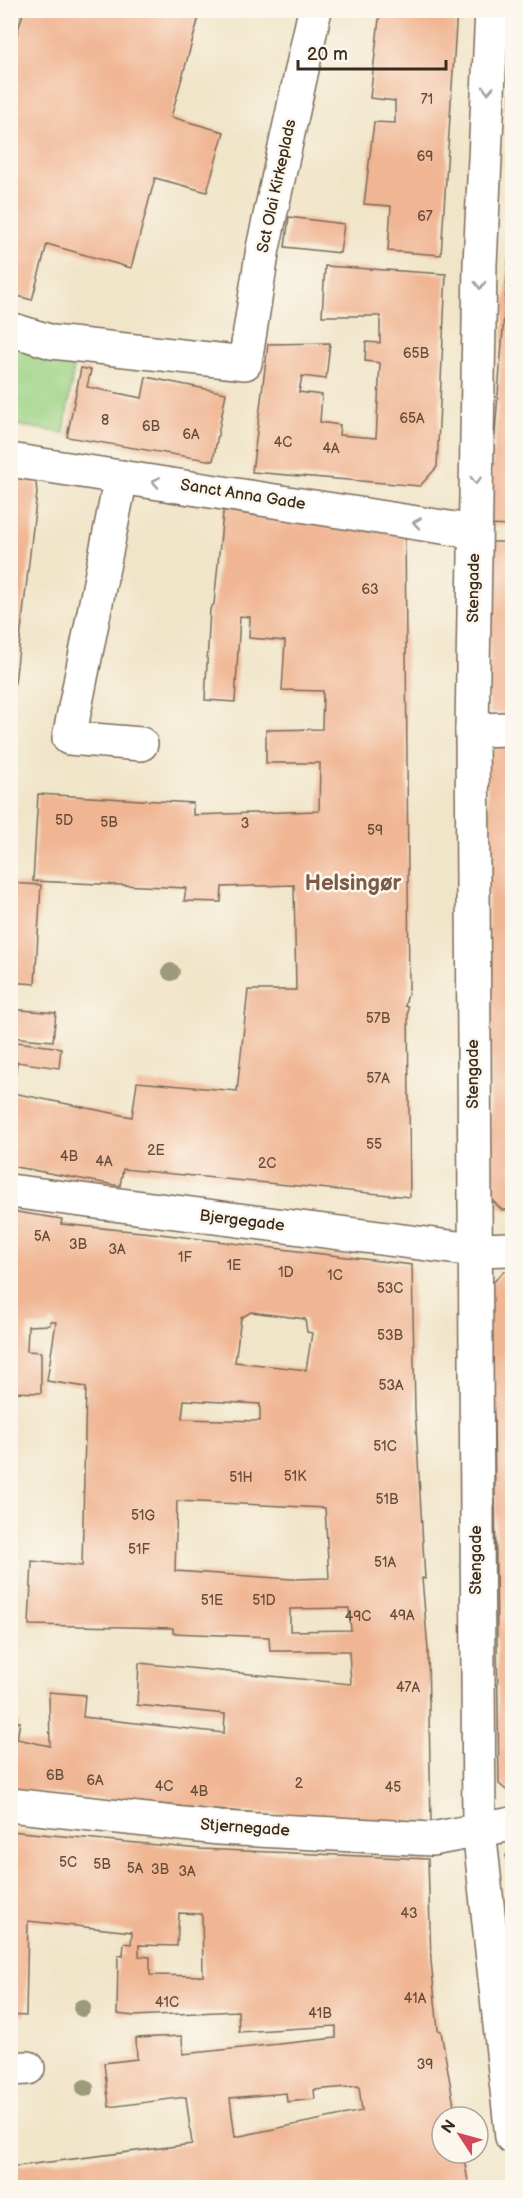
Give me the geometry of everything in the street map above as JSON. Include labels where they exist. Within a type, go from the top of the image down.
[{"type":"street","name":"Sct Olai Kirkeplads","points":[[10,329],[52,342],[244,363],[263,248],[315,10]]},
{"type":"street","name":"Stengade","points":[[492,10],[480,264],[472,730],[478,1829],[513,2137]]},
{"type":"street","name":"Sanct Anna Gade","points":[[10,460],[475,532]]},
{"type":"street","points":[[121,477],[69,738],[141,744]]},
{"type":"street","points":[[472,730],[513,729]]},
{"type":"street","name":"Bjergegade","points":[[10,1191],[474,1250],[513,1249]]},
{"type":"street","name":"Stjernegade","points":[[10,1805],[219,1828],[432,1839],[513,1824]]},
{"type":"green space","points":[[11,11],[24,11],[11,56]]},
{"type":"green space","points":[[11,348],[74,365],[64,433],[11,424]]},
{"type":"building","points":[[24,10],[201,10],[171,117],[224,132],[207,192],[155,178],[131,268],[47,244],[32,300],[10,294],[10,56]]},
{"type":"building","points":[[380,10],[457,10],[441,255],[388,251],[391,206],[364,204],[374,122],[395,123],[395,101],[370,98]]},
{"type":"building","points":[[510,10],[512,10],[512,526],[488,525],[510,238]]},
{"type":"building","points":[[289,217],[344,224],[340,253],[285,247]]},
{"type":"building","points":[[325,266],[446,274],[437,467],[420,486],[252,472],[268,344],[330,343],[326,379],[302,376],[299,392],[322,395],[320,422],[340,425],[339,435],[376,438],[380,363],[365,361],[366,342],[380,343],[380,316],[322,316]]},
{"type":"building","points":[[81,368],[91,370],[87,387],[142,398],[146,377],[226,393],[213,461],[67,437]]},
{"type":"building","points":[[10,473],[25,475],[36,482],[37,493],[15,683],[10,683]]},
{"type":"building","points":[[224,503],[405,528],[409,989],[405,1006],[408,1007],[410,1197],[123,1169],[120,1186],[10,1166],[10,1041],[61,1048],[59,1068],[17,1062],[13,1093],[132,1117],[137,1082],[237,1091],[248,990],[296,990],[294,885],[222,887],[221,902],[184,901],[186,888],[33,881],[38,794],[193,803],[193,815],[319,811],[320,763],[266,763],[266,730],[322,729],[323,691],[282,690],[285,641],[249,638],[250,617],[240,616],[235,702],[205,700],[210,609],[214,604]]},
{"type":"building","points":[[491,542],[512,542],[512,712],[489,713]]},
{"type":"building","points":[[512,743],[512,1210],[502,1210],[491,1199],[487,744]]},
{"type":"building","points":[[10,883],[41,885],[35,984],[10,982]]},
{"type":"building","points":[[10,1009],[56,1013],[53,1041],[10,1037]]},
{"type":"building","points":[[10,1211],[62,1219],[61,1224],[412,1265],[415,1409],[425,1579],[422,1578],[428,1650],[431,1825],[215,1810],[10,1789],[10,1721],[20,1722],[17,1739],[50,1746],[49,1692],[85,1695],[83,1717],[224,1733],[225,1714],[137,1705],[139,1663],[351,1684],[349,1651],[270,1651],[269,1637],[173,1633],[173,1628],[29,1625],[32,1561],[82,1566],[86,1387],[47,1381],[56,1322],[50,1321],[50,1325],[28,1326],[27,1351],[41,1352],[41,1393],[10,1392]],"holes":[[[251,1312],[305,1319],[307,1332],[312,1333],[306,1370],[235,1362],[241,1318]],[[184,1400],[260,1404],[260,1421],[182,1419]],[[177,1501],[325,1508],[329,1578],[292,1579],[175,1571]],[[349,1608],[351,1630],[290,1631],[290,1609]]]},
{"type":"building","points":[[504,1271],[512,1271],[512,1795],[499,1784],[494,1419],[485,1291]]},
{"type":"building","points":[[10,1831],[200,1849],[428,1859],[431,1961],[438,2030],[441,2031],[454,2105],[430,2105],[430,2165],[465,2165],[469,2187],[10,2187],[10,2167],[192,2144],[186,2097],[109,2107],[104,2063],[137,2059],[136,2038],[182,2036],[183,2054],[336,2038],[336,2026],[239,2032],[238,2011],[134,2016],[117,2014],[118,1955],[123,1956],[124,1943],[131,1944],[132,1932],[28,1921],[26,2016],[10,2015]],"holes":[[[179,1913],[202,1914],[203,1976],[150,1975],[150,1957],[139,1956],[139,1945],[177,1946]],[[359,2086],[362,2111],[235,2137],[230,2098],[286,2093],[287,2102],[315,2099],[314,2090]]]},
{"type":"building","points":[[512,1854],[512,1908],[511,1908],[506,1855]]},
{"type":"district","name":"Helsingør","points":[[353,883]]}]
